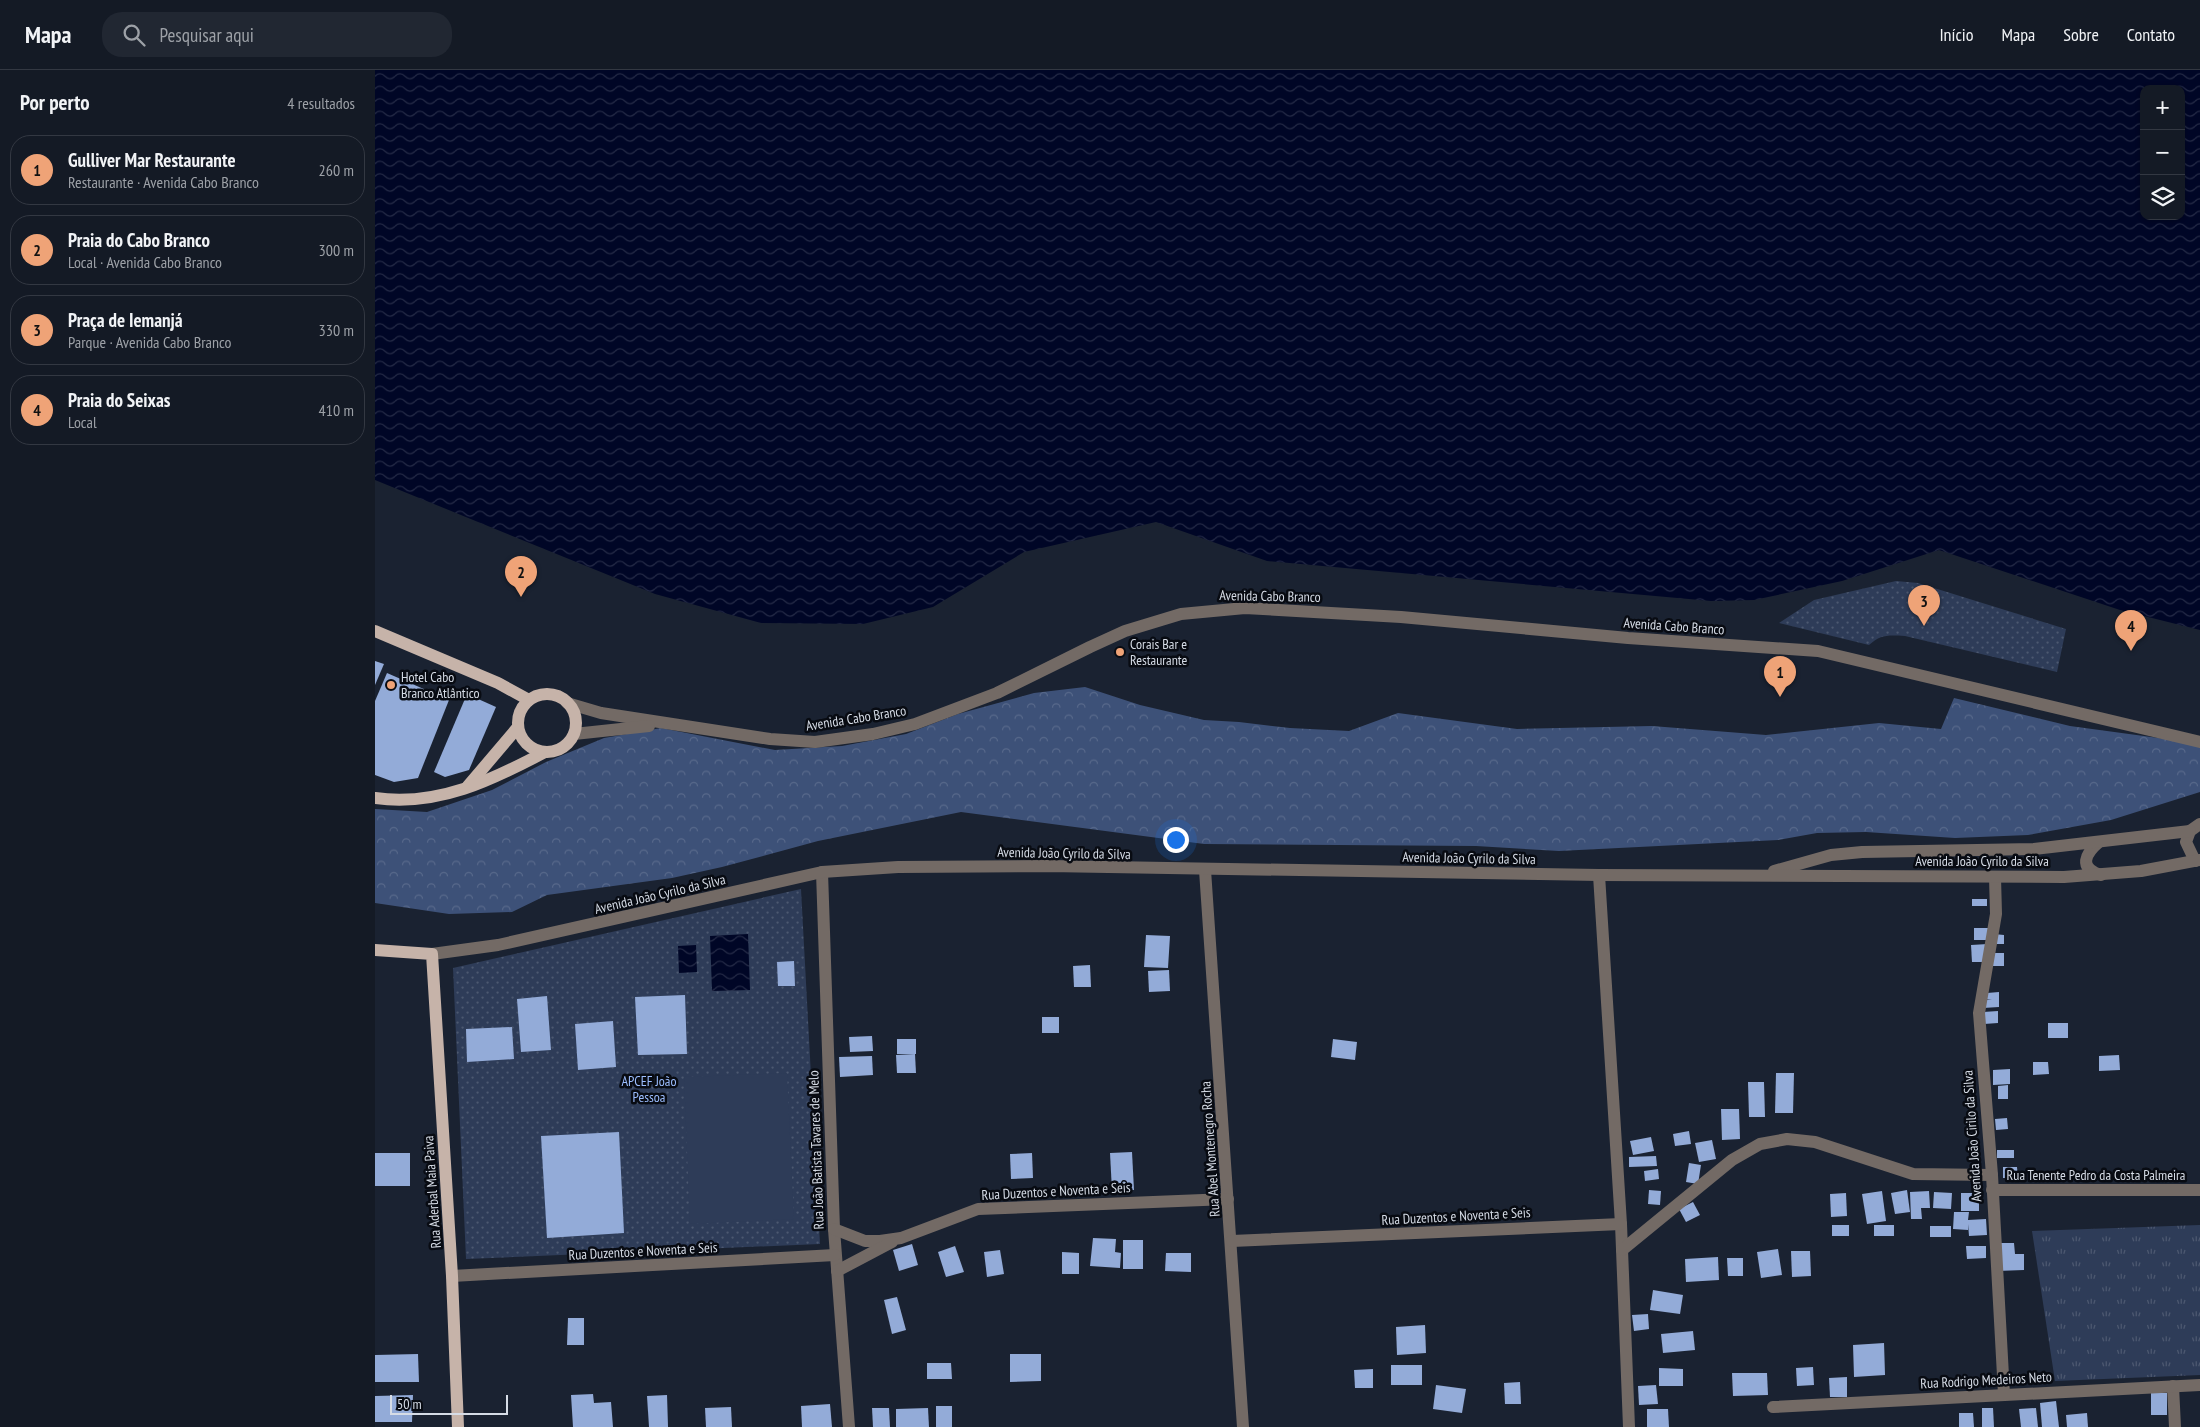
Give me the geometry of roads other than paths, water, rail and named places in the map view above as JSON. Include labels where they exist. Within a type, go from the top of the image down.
[{"type":"main road","points":[[375,631],[498,683],[529,700]]},
{"type":"main road","points":[[375,798],[418,799],[463,791],[545,752],[559,750],[574,734],[576,721],[567,703],[549,694],[529,700],[520,712],[518,727],[523,739],[532,748],[545,752]]},
{"type":"main road","points":[[463,791],[518,727]]},
{"type":"main road","name":"Avenida João Cyrilo da Silva","points":[[375,950],[432,954]]},
{"type":"main road","name":"Rua Aderbal Maia Paiva","points":[[432,954],[452,1276],[458,1427]]},
{"type":"street","name":"Avenida Cabo Branco","points":[[567,703],[601,713],[792,742],[840,739],[895,730],[997,694],[1090,646],[1125,631],[1181,614],[1224,609],[1362,614],[1628,638],[1819,651],[2200,742]]},
{"type":"street","points":[[574,734],[637,727],[679,726]]},
{"type":"street","points":[[2195,827],[2187,846],[2198,861]]},
{"type":"street","name":"Avenida João Cyrilo da Silva","points":[[1762,875],[1831,855],[1862,852],[1998,851],[2099,842],[2195,827]]},
{"type":"street","points":[[2099,842],[2088,851],[2085,860],[2087,867],[2092,872],[2101,875]]},
{"type":"street","name":"Avenida João Cyrilo da Silva","points":[[432,954],[498,945],[822,872],[862,868],[945,867],[1599,875],[1995,876],[2101,875],[2198,861]]},
{"type":"street","name":"Rua Abel Montenegro Rocha","points":[[1205,870],[1232,1241],[1243,1427]]},
{"type":"street","name":"Rua João Batista Tavares de Melo","points":[[822,872],[835,1255],[849,1427]]},
{"type":"street","points":[[1599,875],[1621,1224],[1628,1427]]},
{"type":"street","name":"Avenida João Cirilo da Silva","points":[[1995,876],[1996,914],[1979,1013],[1992,1175],[2004,1394]]},
{"type":"street","name":"Rua Tenente Pedro da Costa Palmeira","points":[[1622,1250],[1732,1160],[1760,1144],[1787,1138],[1815,1142],[1913,1174],[1992,1175]]},
{"type":"street","name":"Rua Tenente Pedro da Costa Palmeira","points":[[1992,1190],[2200,1190]]},
{"type":"street","name":"Rua Duzentos e Noventa e Seis","points":[[834,1228],[865,1241],[901,1238],[978,1209],[1228,1199]]},
{"type":"street","name":"Rua Duzentos e Noventa e Seis","points":[[1232,1241],[1621,1224]]},
{"type":"street","points":[[837,1271],[901,1238]]},
{"type":"street","name":"Rua Duzentos e Noventa e Seis","points":[[452,1276],[835,1255]]},
{"type":"street","name":"Rua Rodrigo Medeiros Neto","points":[[1773,1407],[2200,1385]]},
{"type":"street","points":[[2173,1386],[2175,1427]]},
{"type":"water","points":[[375,70],[2200,70],[2200,630],[2120,610],[1939,550],[1842,581],[1754,600],[1711,601],[1267,561],[1156,522],[1024,552],[933,607],[863,624],[761,623],[655,594],[375,480]]},
{"type":"water","points":[[748,934],[750,990],[712,991],[710,936]]},
{"type":"water","points":[[696,945],[697,972],[679,973],[678,946]]},
{"type":"place","name":"Praia do Cabo Branco","points":[[521,597]]},
{"type":"place","name":"Praça de Iemanjá","points":[[1924,626]]},
{"type":"place","name":"Praia do Seixas","points":[[2131,651]]},
{"type":"place","name":"Corais Bar e Restaurante","points":[[1120,652]]},
{"type":"place","name":"Hotel Cabo Branco Atlântico","points":[[391,685]]},
{"type":"place","name":"Gulliver Mar Restaurante","points":[[1780,697]]},
{"type":"park label","name":"APCEF João Pessoa","points":[[649,1090]]}]
